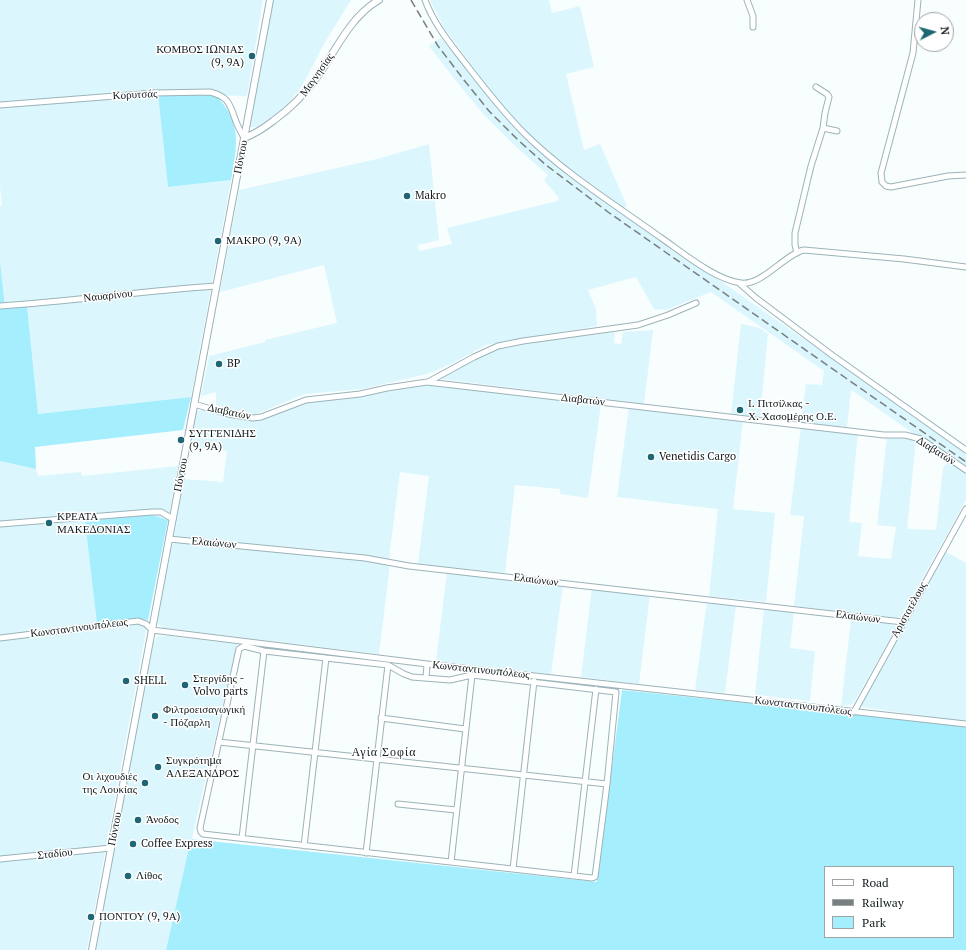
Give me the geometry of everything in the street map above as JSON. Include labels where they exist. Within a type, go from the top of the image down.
[{"type":"street","name":"Πόντου","points":[[92,950],[270,0]]},
{"type":"street","name":"Μαγνησίας","points":[[244,138],[260,130],[294,106],[320,72],[345,33],[368,8],[379,0]]},
{"type":"street","points":[[425,0],[432,17],[458,53],[497,104],[524,133],[554,160],[583,183],[714,274],[739,283],[748,283],[760,278],[797,253],[804,250],[904,259],[966,267]]},
{"type":"street","points":[[747,0],[753,16],[753,27]]},
{"type":"street","points":[[918,0],[913,53],[881,173],[882,182],[886,186],[891,187],[948,176],[966,175]]},
{"type":"street","points":[[797,253],[795,233],[811,166],[823,128],[829,95],[816,87]]},
{"type":"street","name":"Κορυτσάς","points":[[0,105],[154,93],[210,92],[226,99],[244,138]]},
{"type":"street","points":[[823,128],[837,131]]},
{"type":"street","points":[[739,283],[756,298],[832,356],[966,450]]},
{"type":"street","name":"Ναυαρίνου","points":[[0,306],[48,303],[177,288],[216,286]]},
{"type":"street","points":[[427,382],[498,346],[523,341],[638,325],[668,315],[696,303]]},
{"type":"street","name":"Διαβατών","points":[[194,404],[228,414],[253,418],[261,417],[306,400],[360,394],[427,382],[884,435],[905,435],[921,439],[966,470]]},
{"type":"street","name":"Αριστοτέλους","points":[[854,712],[902,622],[966,509]]},
{"type":"street","points":[[0,524],[152,512],[161,512],[173,518]]},
{"type":"street","name":"Ελαιώνων","points":[[169,540],[364,558],[409,566],[902,622]]},
{"type":"street","name":"Κωνσταντινουπόλεως","points":[[0,638],[138,621],[146,624],[152,630],[427,664],[966,724]]},
{"type":"street","points":[[244,646],[264,651],[326,658],[388,665],[412,677],[450,680],[472,675],[614,690],[617,693],[595,875],[592,878],[203,834],[201,832],[239,649],[244,646]]},
{"type":"street","points":[[242,838],[264,651]]},
{"type":"street","points":[[304,846],[326,658]]},
{"type":"street","points":[[426,678],[427,664]]},
{"type":"street","points":[[366,853],[388,665]]},
{"type":"street","points":[[450,862],[472,675]]},
{"type":"street","points":[[513,869],[534,681]]},
{"type":"street","points":[[574,876],[596,689]]},
{"type":"street","points":[[381,718],[465,728]]},
{"type":"street","points":[[219,742],[607,784]]},
{"type":"street","points":[[398,804],[456,810]]},
{"type":"street","name":"Σταδίου","points":[[0,859],[111,848]]},
{"type":"shaded area","points":[[0,0],[263,0],[247,96],[158,94],[168,187],[231,180],[191,397],[38,414],[27,306],[5,307],[0,262],[0,206],[2,205],[0,187]]},
{"type":"shaded area","points":[[273,0],[351,0],[324,44],[301,88],[285,107],[257,127],[249,127]]},
{"type":"shaded area","points":[[430,0],[549,0],[552,13],[580,6],[594,67],[566,74],[584,150],[600,144],[627,206],[624,208],[566,166],[525,131],[499,102],[444,28]]},
{"type":"shaded area","points":[[441,38],[495,105],[522,134],[580,183],[966,452],[966,470],[851,390],[847,427],[801,423],[806,384],[822,385],[824,371],[711,292],[666,310],[654,309],[636,277],[588,290],[596,309],[597,326],[486,345],[453,363],[427,374],[362,389],[305,394],[256,414],[216,407],[216,392],[201,396],[209,356],[265,342],[265,340],[337,323],[324,265],[220,292],[239,190],[377,159],[429,144],[439,240],[418,245],[419,251],[452,244],[447,228],[557,201],[559,198],[544,180],[548,175],[514,145],[484,115],[429,46]]},
{"type":"shaded area","points":[[741,324],[760,328],[768,334],[760,417],[731,415]]},
{"type":"shaded area","points":[[653,330],[644,404],[441,379],[444,374],[489,351],[516,344],[615,332],[614,343],[621,344],[623,332]]},
{"type":"shaded area","points":[[425,384],[601,404],[588,498],[560,494],[560,489],[515,485],[505,573],[418,564],[429,476],[400,472],[389,559],[333,551],[174,537],[184,479],[223,482],[227,451],[189,446],[195,413],[197,411],[203,410],[252,419],[298,403]]},
{"type":"shaded area","points":[[629,407],[743,420],[733,509],[775,513],[766,602],[709,596],[718,509],[617,497]]},
{"type":"shaded area","points":[[801,426],[858,433],[849,522],[862,523],[858,556],[891,559],[896,527],[877,525],[887,437],[916,440],[907,529],[936,530],[943,468],[949,461],[966,473],[966,500],[901,617],[897,618],[794,606],[804,516],[790,515]]},
{"type":"shaded area","points":[[0,461],[36,469],[38,476],[81,472],[82,476],[178,466],[168,520],[152,515],[97,623],[136,618],[148,620],[87,950],[0,950]]},
{"type":"shaded area","points":[[177,541],[333,556],[390,564],[379,654],[163,628],[157,623],[172,545]]},
{"type":"shaded area","points":[[943,550],[966,563],[966,722],[855,706]]},
{"type":"shaded area","points":[[447,572],[563,585],[551,674],[436,661]]},
{"type":"shaded area","points":[[592,587],[650,594],[639,684],[581,677]]},
{"type":"shaded area","points":[[707,601],[736,605],[725,693],[695,690]]},
{"type":"shaded area","points":[[764,608],[794,612],[790,648],[815,651],[810,701],[755,695]]},
{"type":"shaded area","points":[[855,618],[885,621],[897,627],[853,704],[841,706],[851,620],[854,620]]},
{"type":"shaded area","points":[[158,636],[237,644],[166,950],[96,950],[136,727],[154,642]]},
{"type":"green space","points":[[158,94],[215,95],[224,105],[234,125],[236,135],[235,156],[231,180],[168,187]]},
{"type":"green space","points":[[0,262],[5,307],[27,306],[38,414],[191,397],[183,430],[35,447],[36,469],[0,461]]},
{"type":"green space","points":[[152,515],[168,520],[148,620],[136,618],[97,623],[85,520]]},
{"type":"green space","points":[[622,690],[966,726],[966,950],[166,950],[191,839],[597,882]]},
{"type":"railway","points":[[411,0],[438,46],[489,111],[546,165],[608,212],[966,462]]},
{"type":"place","name":"ΚΟΜΒΟΣ ΙΩΝΙΑΣ (9, 9Α)","points":[[252,56]]},
{"type":"place","name":"Makro","points":[[407,196]]},
{"type":"place","name":"ΜΑΚΡΟ (9, 9Α)","points":[[218,241]]},
{"type":"place","name":"BP","points":[[219,364]]},
{"type":"place","name":"Ι. Πιτσίλκας - Χ. Χασομέρης Ο.Ε.","points":[[740,410]]},
{"type":"place","name":"ΣΥΓΓΕΝΙΔΗΣ (9, 9Α)","points":[[181,440]]},
{"type":"place","name":"Venetidis Cargo","points":[[651,457]]},
{"type":"place","name":"ΚΡΕΑΤΑ ΜΑΚΕΔΟΝΙΑΣ","points":[[49,523]]},
{"type":"place","name":"SHELL","points":[[126,681]]},
{"type":"place","name":"Στεργίδης - Volvo parts","points":[[185,685]]},
{"type":"place","name":"Φιλτροεισαγωγική - Πόζαρλη","points":[[155,716]]},
{"type":"place","name":"Συγκρότημα ΑΛΕΞΑΝΔΡΟΣ","points":[[158,767]]},
{"type":"place","name":"Οι λιχουδιές της Λουκίας","points":[[145,783]]},
{"type":"place","name":"Άνοδος","points":[[138,820]]},
{"type":"place","name":"Coffee Express","points":[[133,844]]},
{"type":"place","name":"Λίθος","points":[[128,876]]},
{"type":"place","name":"ΠΟΝΤΟΥ (9, 9Α)","points":[[91,917]]},
{"type":"district","name":"Αγία Σοφία","points":[[384,753]]}]
